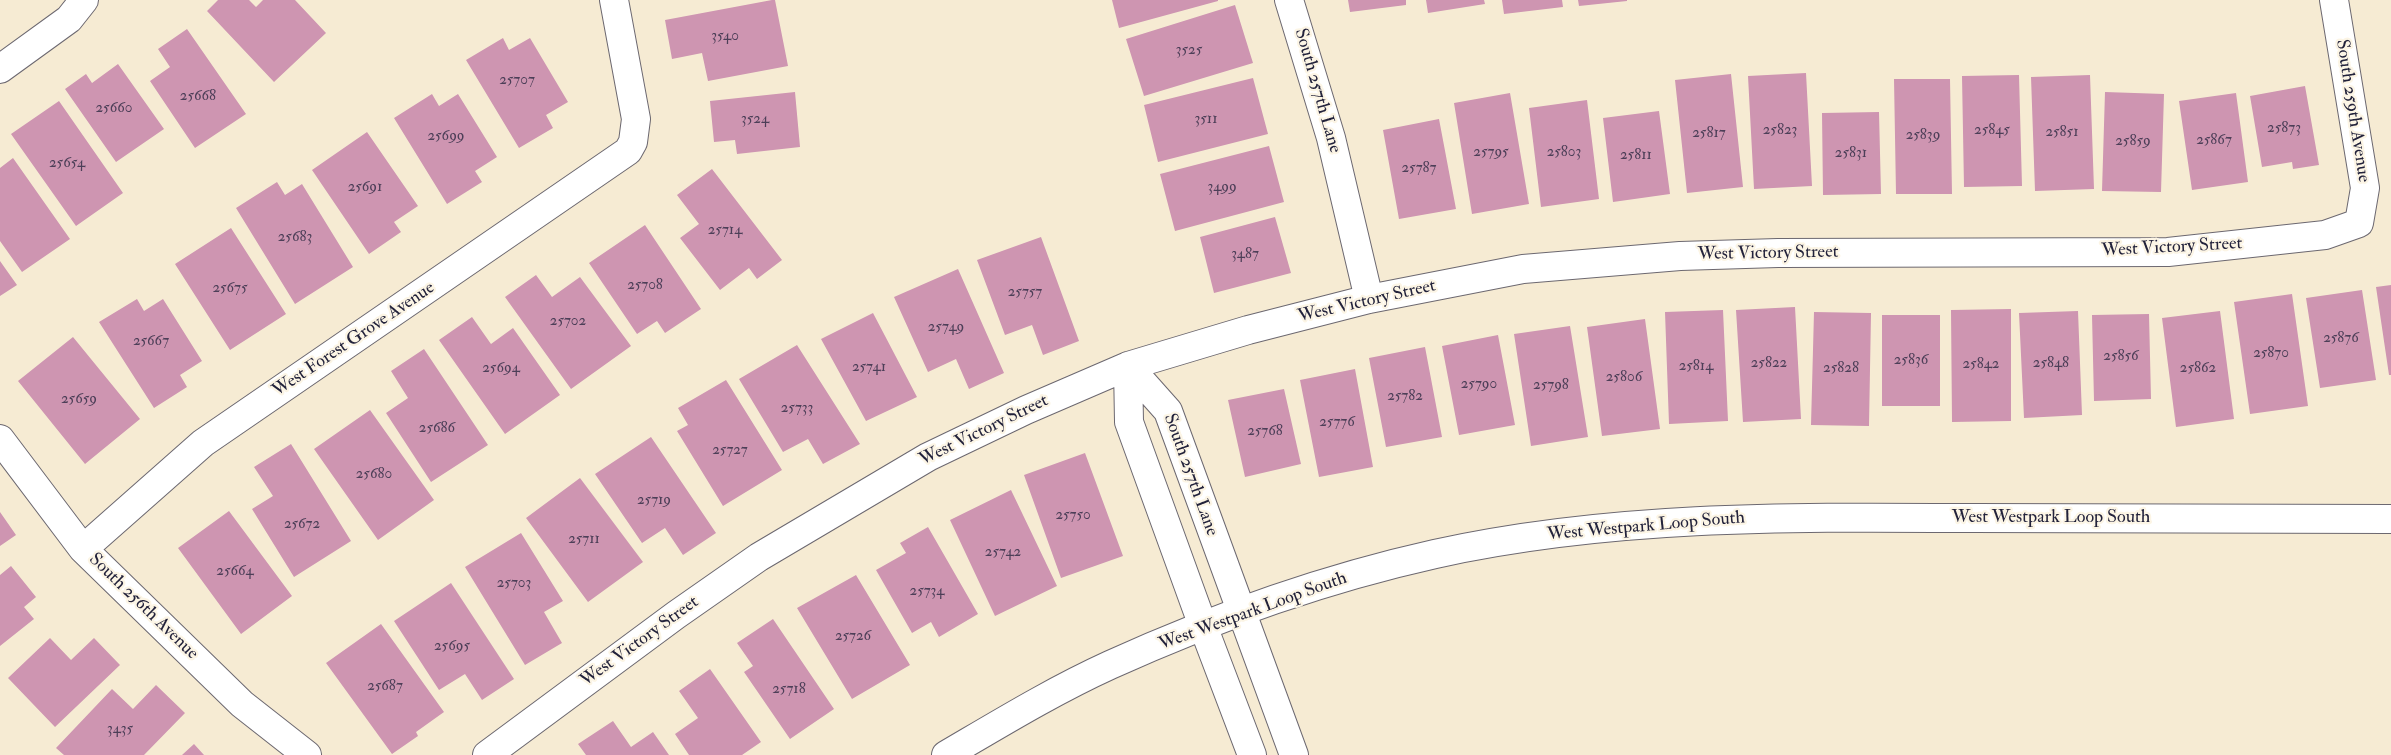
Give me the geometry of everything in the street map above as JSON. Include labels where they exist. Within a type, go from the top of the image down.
[{"type":"street","points":[[0,70],[69,19],[84,0]]},
{"type":"street","name":"West Forest Grove Avenue","points":[[83,548],[203,443],[622,156],[633,142],[636,119],[614,0]]},
{"type":"street","name":"South 257th Lane","points":[[1289,0],[1331,138],[1368,299]]},
{"type":"street","name":"South 259th Avenue","points":[[2334,0],[2365,188],[2359,222]]},
{"type":"street","name":"West Victory Street","points":[[487,755],[676,615],[776,547],[928,457],[1026,410],[1128,366],[1248,330],[1368,299],[1523,269],[1680,256],[1778,253],[2168,252],[2325,235],[2359,222]]},
{"type":"street","points":[[1128,366],[1129,422],[1252,755]]},
{"type":"street","name":"South 257th Lane","points":[[1128,366],[1168,411],[1240,612],[1294,755]]},
{"type":"street","name":"South 256th Avenue","points":[[0,440],[83,548],[242,704],[307,755]]},
{"type":"street","name":"West Westpark Loop South","points":[[946,755],[1021,711],[1098,671],[1240,612],[1387,566],[1470,547],[1555,533],[1684,520],[1875,517],[2391,519]]},
{"type":"building","points":[[218,0],[249,0],[256,7],[263,0],[295,0],[326,33],[274,82],[207,11]]},
{"type":"building","points":[[775,0],[788,66],[708,81],[702,53],[672,59],[665,20]]},
{"type":"building","points":[[1112,0],[1218,0],[1218,1],[1119,28]]},
{"type":"building","points":[[1348,0],[1406,0],[1406,5],[1350,12]]},
{"type":"building","points":[[1426,0],[1484,0],[1485,4],[1428,13]]},
{"type":"building","points":[[1502,0],[1562,0],[1563,7],[1504,14]]},
{"type":"building","points":[[1578,0],[1627,0],[1627,1],[1579,6]]},
{"type":"building","points":[[1235,5],[1253,63],[1144,96],[1126,39]]},
{"type":"building","points":[[187,29],[246,114],[195,148],[150,81],[170,67],[158,49]]},
{"type":"building","points":[[503,38],[509,50],[530,38],[568,102],[546,115],[553,128],[519,148],[466,60]]},
{"type":"building","points":[[118,64],[164,129],[116,162],[65,89],[86,74],[92,83]]},
{"type":"building","points":[[1806,73],[1812,186],[1754,189],[1748,76]]},
{"type":"building","points":[[1731,74],[1743,187],[1687,193],[1675,80]]},
{"type":"building","points":[[2019,75],[2022,186],[1964,187],[1962,76]]},
{"type":"building","points":[[2090,75],[2094,189],[2035,191],[2031,77]]},
{"type":"building","points":[[1253,78],[1268,134],[1158,162],[1144,105]]},
{"type":"building","points":[[1894,79],[1950,79],[1952,194],[1896,194]]},
{"type":"building","points":[[2305,86],[2319,165],[2293,169],[2292,162],[2262,167],[2250,96]]},
{"type":"building","points":[[795,92],[800,147],[737,154],[735,140],[714,142],[710,101]]},
{"type":"building","points":[[2105,92],[2164,94],[2161,192],[2102,191]]},
{"type":"building","points":[[1510,93],[1529,204],[1472,214],[1454,103]]},
{"type":"building","points":[[2236,93],[2248,182],[2192,190],[2179,101]]},
{"type":"building","points":[[432,94],[439,106],[458,94],[497,157],[475,171],[482,182],[447,204],[394,118]]},
{"type":"building","points":[[1587,100],[1599,199],[1541,207],[1529,108]]},
{"type":"building","points":[[59,101],[123,193],[76,226],[11,134]]},
{"type":"building","points":[[1659,111],[1670,194],[1613,202],[1603,118]]},
{"type":"building","points":[[1879,112],[1881,194],[1823,195],[1822,113]]},
{"type":"building","points":[[1439,119],[1456,209],[1399,219],[1383,130]]},
{"type":"building","points":[[367,132],[418,206],[394,222],[401,232],[369,254],[312,170]]},
{"type":"building","points":[[1269,146],[1284,202],[1175,231],[1160,174]]},
{"type":"building","points":[[13,158],[70,239],[22,272],[0,241],[0,168]]},
{"type":"building","points":[[712,169],[782,260],[757,279],[749,268],[720,290],[680,238],[699,224],[677,195]]},
{"type":"building","points":[[277,182],[285,195],[302,184],[353,267],[295,304],[236,208]]},
{"type":"building","points":[[1275,217],[1291,273],[1214,293],[1200,237]]},
{"type":"building","points":[[645,225],[701,309],[665,333],[657,321],[637,334],[589,263]]},
{"type":"building","points":[[231,228],[286,314],[230,350],[175,264]]},
{"type":"building","points":[[1041,237],[1079,341],[1043,355],[1032,325],[1005,335],[977,260]]},
{"type":"building","points":[[0,261],[17,285],[0,296]]},
{"type":"building","points":[[958,269],[1004,373],[969,389],[956,359],[928,372],[894,297]]},
{"type":"building","points":[[536,275],[552,297],[580,277],[631,346],[571,389],[505,297]]},
{"type":"building","points":[[2391,285],[2391,375],[2389,375],[2376,287]]},
{"type":"building","points":[[2362,290],[2376,380],[2320,388],[2306,298]]},
{"type":"building","points":[[2292,294],[2308,406],[2250,414],[2234,302]]},
{"type":"building","points":[[137,299],[144,311],[163,299],[202,361],[180,375],[187,387],[154,408],[99,322]]},
{"type":"building","points":[[1795,307],[1801,419],[1743,422],[1736,310]]},
{"type":"building","points":[[2011,309],[2011,421],[1952,422],[1951,310]]},
{"type":"building","points":[[1723,310],[1728,421],[1669,424],[1665,312]]},
{"type":"building","points":[[2078,311],[2082,415],[2024,418],[2019,313]]},
{"type":"building","points":[[2220,311],[2234,419],[2176,427],[2162,318]]},
{"type":"building","points":[[1814,312],[1871,313],[1869,426],[1811,425]]},
{"type":"building","points":[[873,313],[917,397],[866,421],[821,339]]},
{"type":"building","points":[[2149,314],[2151,399],[2094,401],[2092,315]]},
{"type":"building","points":[[1882,315],[1940,315],[1940,406],[1882,406]]},
{"type":"building","points":[[472,317],[491,344],[513,328],[560,395],[505,434],[439,340]]},
{"type":"building","points":[[1645,319],[1660,429],[1602,436],[1587,327]]},
{"type":"building","points":[[1570,326],[1588,437],[1531,446],[1514,334]]},
{"type":"building","points":[[1498,335],[1515,425],[1459,435],[1442,346]]},
{"type":"building","points":[[73,337],[140,419],[85,464],[18,381]]},
{"type":"building","points":[[797,345],[860,444],[823,464],[808,439],[783,452],[739,379]]},
{"type":"building","points":[[1425,347],[1442,437],[1386,447],[1369,358]]},
{"type":"building","points":[[424,349],[488,445],[431,482],[386,413],[408,398],[391,371]]},
{"type":"building","points":[[1355,369],[1373,467],[1319,477],[1300,380]]},
{"type":"building","points":[[726,380],[782,470],[723,506],[677,431],[688,425],[678,408]]},
{"type":"building","points":[[1284,389],[1301,464],[1245,477],[1228,400]]},
{"type":"building","points":[[370,410],[434,500],[378,540],[314,449]]},
{"type":"building","points":[[651,437],[716,533],[683,555],[665,528],[642,543],[595,474]]},
{"type":"building","points":[[291,444],[351,541],[294,577],[252,509],[273,496],[254,467]]},
{"type":"building","points":[[1085,453],[1123,556],[1061,578],[1024,475]]},
{"type":"building","points":[[580,478],[643,562],[588,602],[526,518]]},
{"type":"building","points":[[1011,490],[1057,586],[995,616],[950,520]]},
{"type":"building","points":[[229,511],[292,596],[241,634],[178,548]]},
{"type":"building","points":[[0,512],[16,535],[0,546]]},
{"type":"building","points":[[928,527],[978,614],[939,637],[931,622],[912,633],[876,570],[906,553],[900,543]]},
{"type":"building","points":[[521,533],[563,601],[544,612],[562,643],[525,665],[465,567]]},
{"type":"building","points":[[11,566],[36,597],[24,607],[34,619],[0,646],[0,575]]},
{"type":"building","points":[[856,575],[910,665],[852,699],[797,608]]},
{"type":"building","points":[[451,583],[514,679],[482,700],[465,674],[439,690],[394,621]]},
{"type":"building","points":[[773,619],[834,709],[790,739],[744,672],[753,666],[737,643]]},
{"type":"building","points":[[381,624],[444,712],[416,732],[418,736],[392,754],[326,663]]},
{"type":"building","points":[[50,638],[71,660],[94,638],[120,665],[55,727],[8,678]]},
{"type":"building","points":[[710,669],[761,742],[742,755],[689,755],[675,734],[698,718],[679,691]]},
{"type":"building","points":[[156,685],[185,713],[144,755],[64,755],[56,748],[112,689],[133,709]]},
{"type":"building","points":[[613,721],[631,747],[653,732],[669,755],[586,755],[578,744]]},
{"type":"building","points":[[194,744],[204,755],[182,755]]}]
